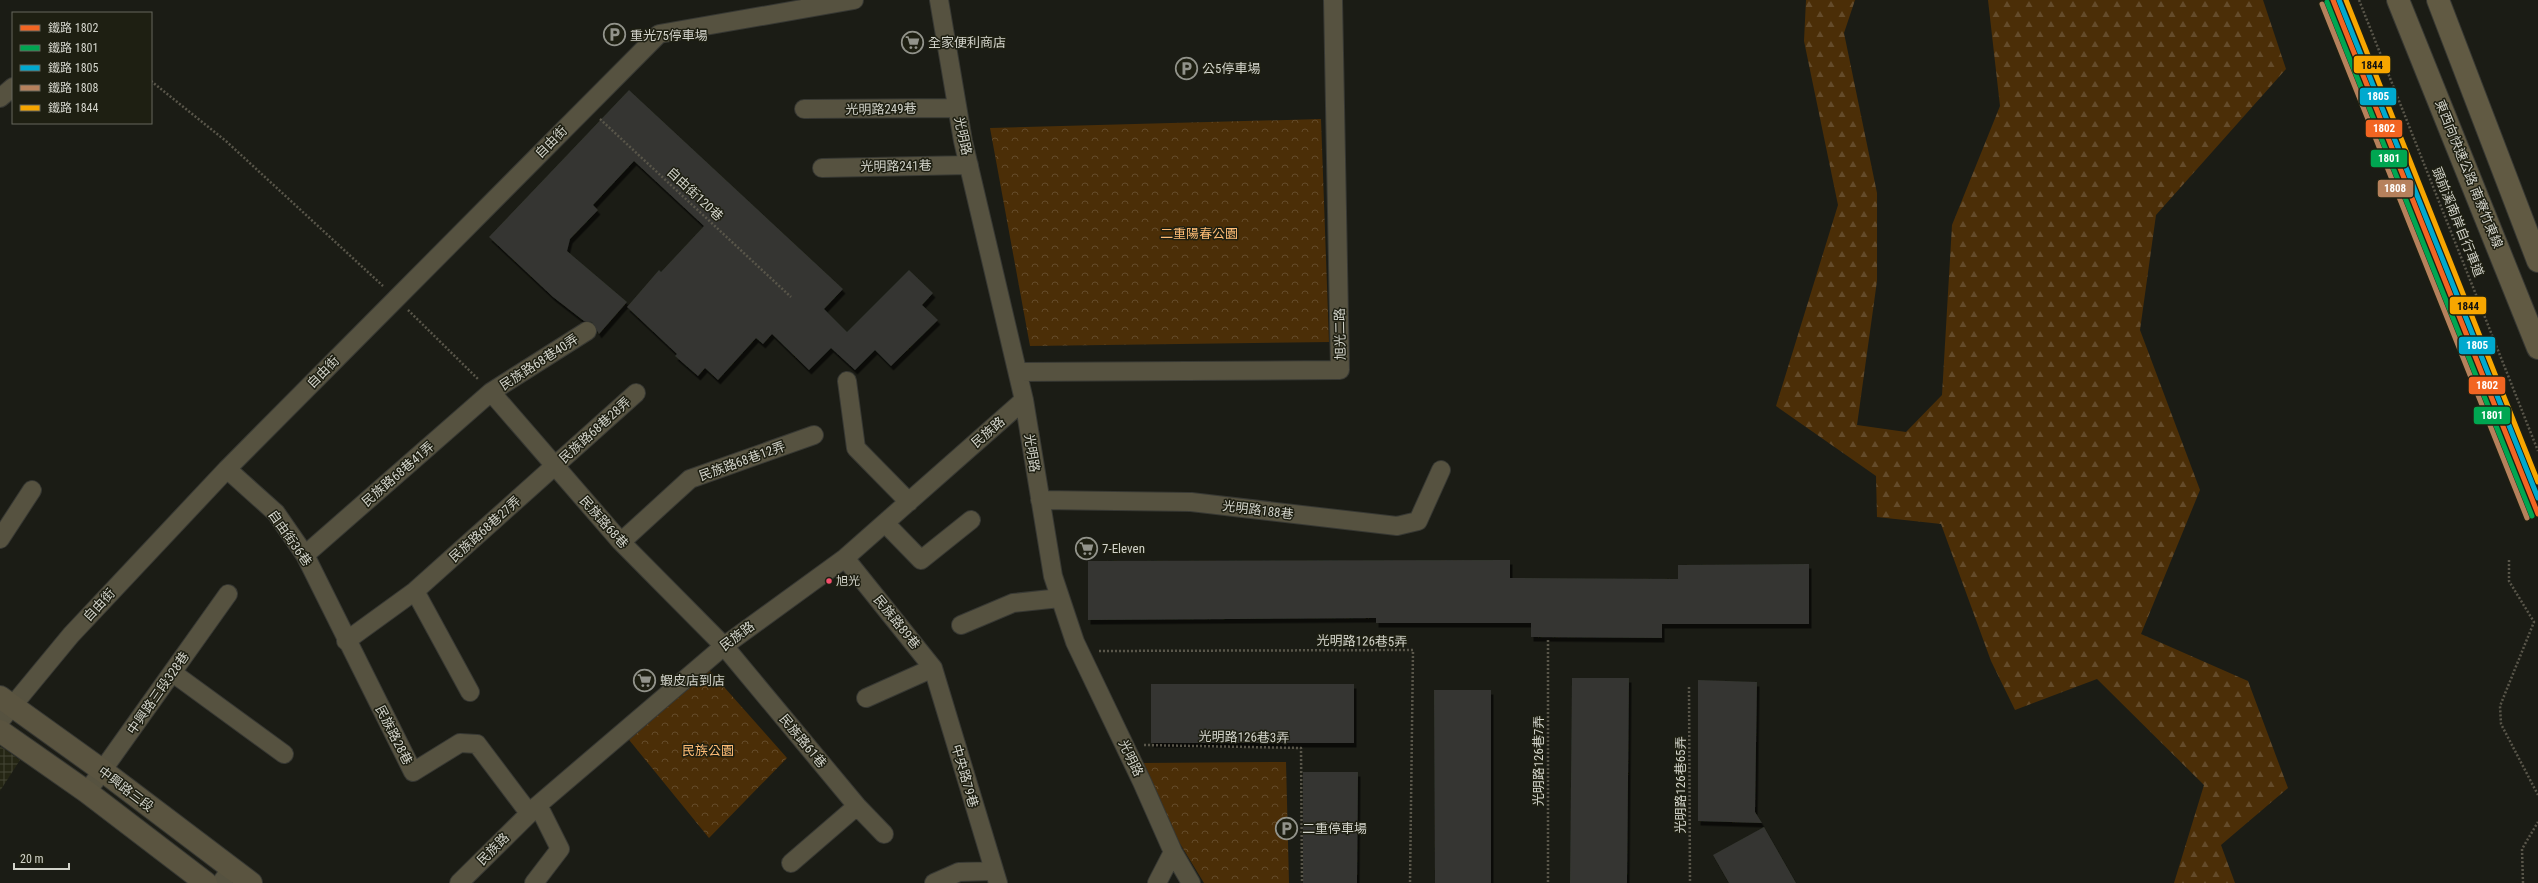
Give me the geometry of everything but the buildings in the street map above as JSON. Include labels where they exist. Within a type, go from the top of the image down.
[{"type":"highway","name":"東西向快速公路 南寮竹東線","points":[[2398,0],[2538,348]]},
{"type":"highway","points":[[2438,0],[2538,261]]},
{"type":"main road","name":"中興路三段","points":[[4,708],[103,771],[226,876],[251,883]]},
{"type":"main road","name":"中興路三段","points":[[0,730],[87,792],[206,883]]},
{"type":"street","name":"自由街","points":[[4,708],[227,469],[658,34],[854,0]]},
{"type":"street","name":"光明路","points":[[939,0],[957,108],[969,165],[1024,400],[1053,576],[1079,651],[1125,745],[1173,852],[1191,883]]},
{"type":"street","name":"旭光二路","points":[[1018,372],[1340,370],[1333,0]]},
{"type":"street","points":[[0,98],[12,88]]},
{"type":"street","name":"光明路249巷","points":[[804,109],[957,108]]},
{"type":"street","name":"光明路241巷","points":[[822,168],[969,165]]},
{"type":"street","name":"民族路68巷40弄","points":[[491,392],[587,331]]},
{"type":"street","points":[[847,381],[856,448],[909,502]]},
{"type":"street","name":"民族路68巷","points":[[491,392],[554,467],[621,542],[724,646]]},
{"type":"street","name":"民族路68巷41弄","points":[[305,555],[491,392]]},
{"type":"street","name":"民族路68巷28弄","points":[[554,467],[636,393]]},
{"type":"street","name":"民族路","points":[[460,883],[533,809],[724,646],[845,558],[1024,400]]},
{"type":"street","name":"民族路68巷12弄","points":[[621,542],[690,479],[814,435]]},
{"type":"street","name":"民族路68巷27弄","points":[[346,641],[415,591],[554,467]]},
{"type":"street","name":"自由街36巷","points":[[227,469],[276,513],[305,555],[346,641]]},
{"type":"street","name":"光明路188巷","points":[[1040,500],[1191,502],[1397,526],[1418,521],[1441,470]]},
{"type":"street","points":[[0,539],[32,490]]},
{"type":"street","points":[[885,523],[921,560],[970,520]]},
{"type":"street","name":"民族路89巷","points":[[845,558],[933,668]]},
{"type":"street","points":[[415,591],[470,692]]},
{"type":"street","name":"中興路三段328巷","points":[[87,792],[228,594]]},
{"type":"street","points":[[961,624],[1013,603],[1060,598]]},
{"type":"street","name":"民族路28巷","points":[[346,641],[413,772],[460,743],[477,744],[533,809]]},
{"type":"street","name":"民族路61巷","points":[[724,646],[857,806],[884,834]]},
{"type":"street","points":[[866,698],[933,668]]},
{"type":"street","name":"中央路79巷","points":[[933,668],[995,877]]},
{"type":"street","points":[[173,672],[284,754]]},
{"type":"street","points":[[791,863],[857,806]]},
{"type":"street","points":[[533,809],[560,849],[534,883]]},
{"type":"street","points":[[1157,883],[1173,852]]},
{"type":"street","points":[[934,883],[959,872],[995,877]]},
{"type":"path","name":"頭前溪南岸自行車道","points":[[2359,0],[2538,451]]},
{"type":"path","points":[[152,82],[227,142],[396,299],[491,392]]},
{"type":"path","name":"自由街120巷","points":[[586,107],[791,297]]},
{"type":"path","points":[[2509,560],[2509,581],[2534,622],[2500,706],[2501,724],[2538,795]]},
{"type":"path","name":"光明路126巷7弄","points":[[1548,640],[1548,883]]},
{"type":"path","name":"光明路126巷5弄","points":[[1079,651],[1413,650],[1410,883]]},
{"type":"path","name":"光明路126巷65弄","points":[[1689,687],[1690,883]]},
{"type":"path","name":"光明路126巷3弄","points":[[1125,745],[1301,748],[1302,883]]},
{"type":"path","points":[[2523,883],[2522,849],[2538,822]]},
{"type":"shaded area","points":[[0,746],[20,760],[0,791]]},
{"type":"green space","points":[[1806,0],[1855,0],[1844,33],[1877,193],[1877,281],[1857,425],[1906,432],[1942,395],[1952,225],[2000,106],[1988,0],[2263,0],[2286,69],[2156,215],[2140,330],[2200,490],[2141,634],[2248,681],[2288,788],[2221,845],[2235,883],[2174,883],[2204,785],[2097,679],[2015,710],[1991,661],[1941,524],[1877,517],[1876,476],[1776,406],[1838,205],[1804,41]]},
{"type":"green space","name":"二重陽春公園","points":[[1321,119],[1329,342],[1030,346],[990,128]]},
{"type":"green space","name":"民族公園","points":[[701,661],[787,758],[709,838],[621,730]]},
{"type":"green space","points":[[1286,762],[1289,883],[1204,883],[1179,842],[1141,763]]},
{"type":"rail line","name":"1802","points":[[2333,0],[2538,514]]},
{"type":"rail line","name":"1805","points":[[2339,0],[2538,498]]},
{"type":"rail line","name":"1844","points":[[2346,0],[2538,482]]},
{"type":"rail line","name":"1801","points":[[2327,2],[2532,516]]},
{"type":"rail line","name":"1808","points":[[2322,4],[2527,518]]},
{"type":"place","name":"重光75停車場","points":[[615,35]]},
{"type":"place","name":"全家便利商店","points":[[913,42]]},
{"type":"place","name":"公5停車場","points":[[1187,68]]},
{"type":"place","name":"7-Eleven","points":[[1086,548]]},
{"type":"place","name":"旭光","points":[[829,581]]},
{"type":"place","name":"蝦皮店到店","points":[[645,680]]},
{"type":"place","name":"二重停車場","points":[[1287,828]]}]
